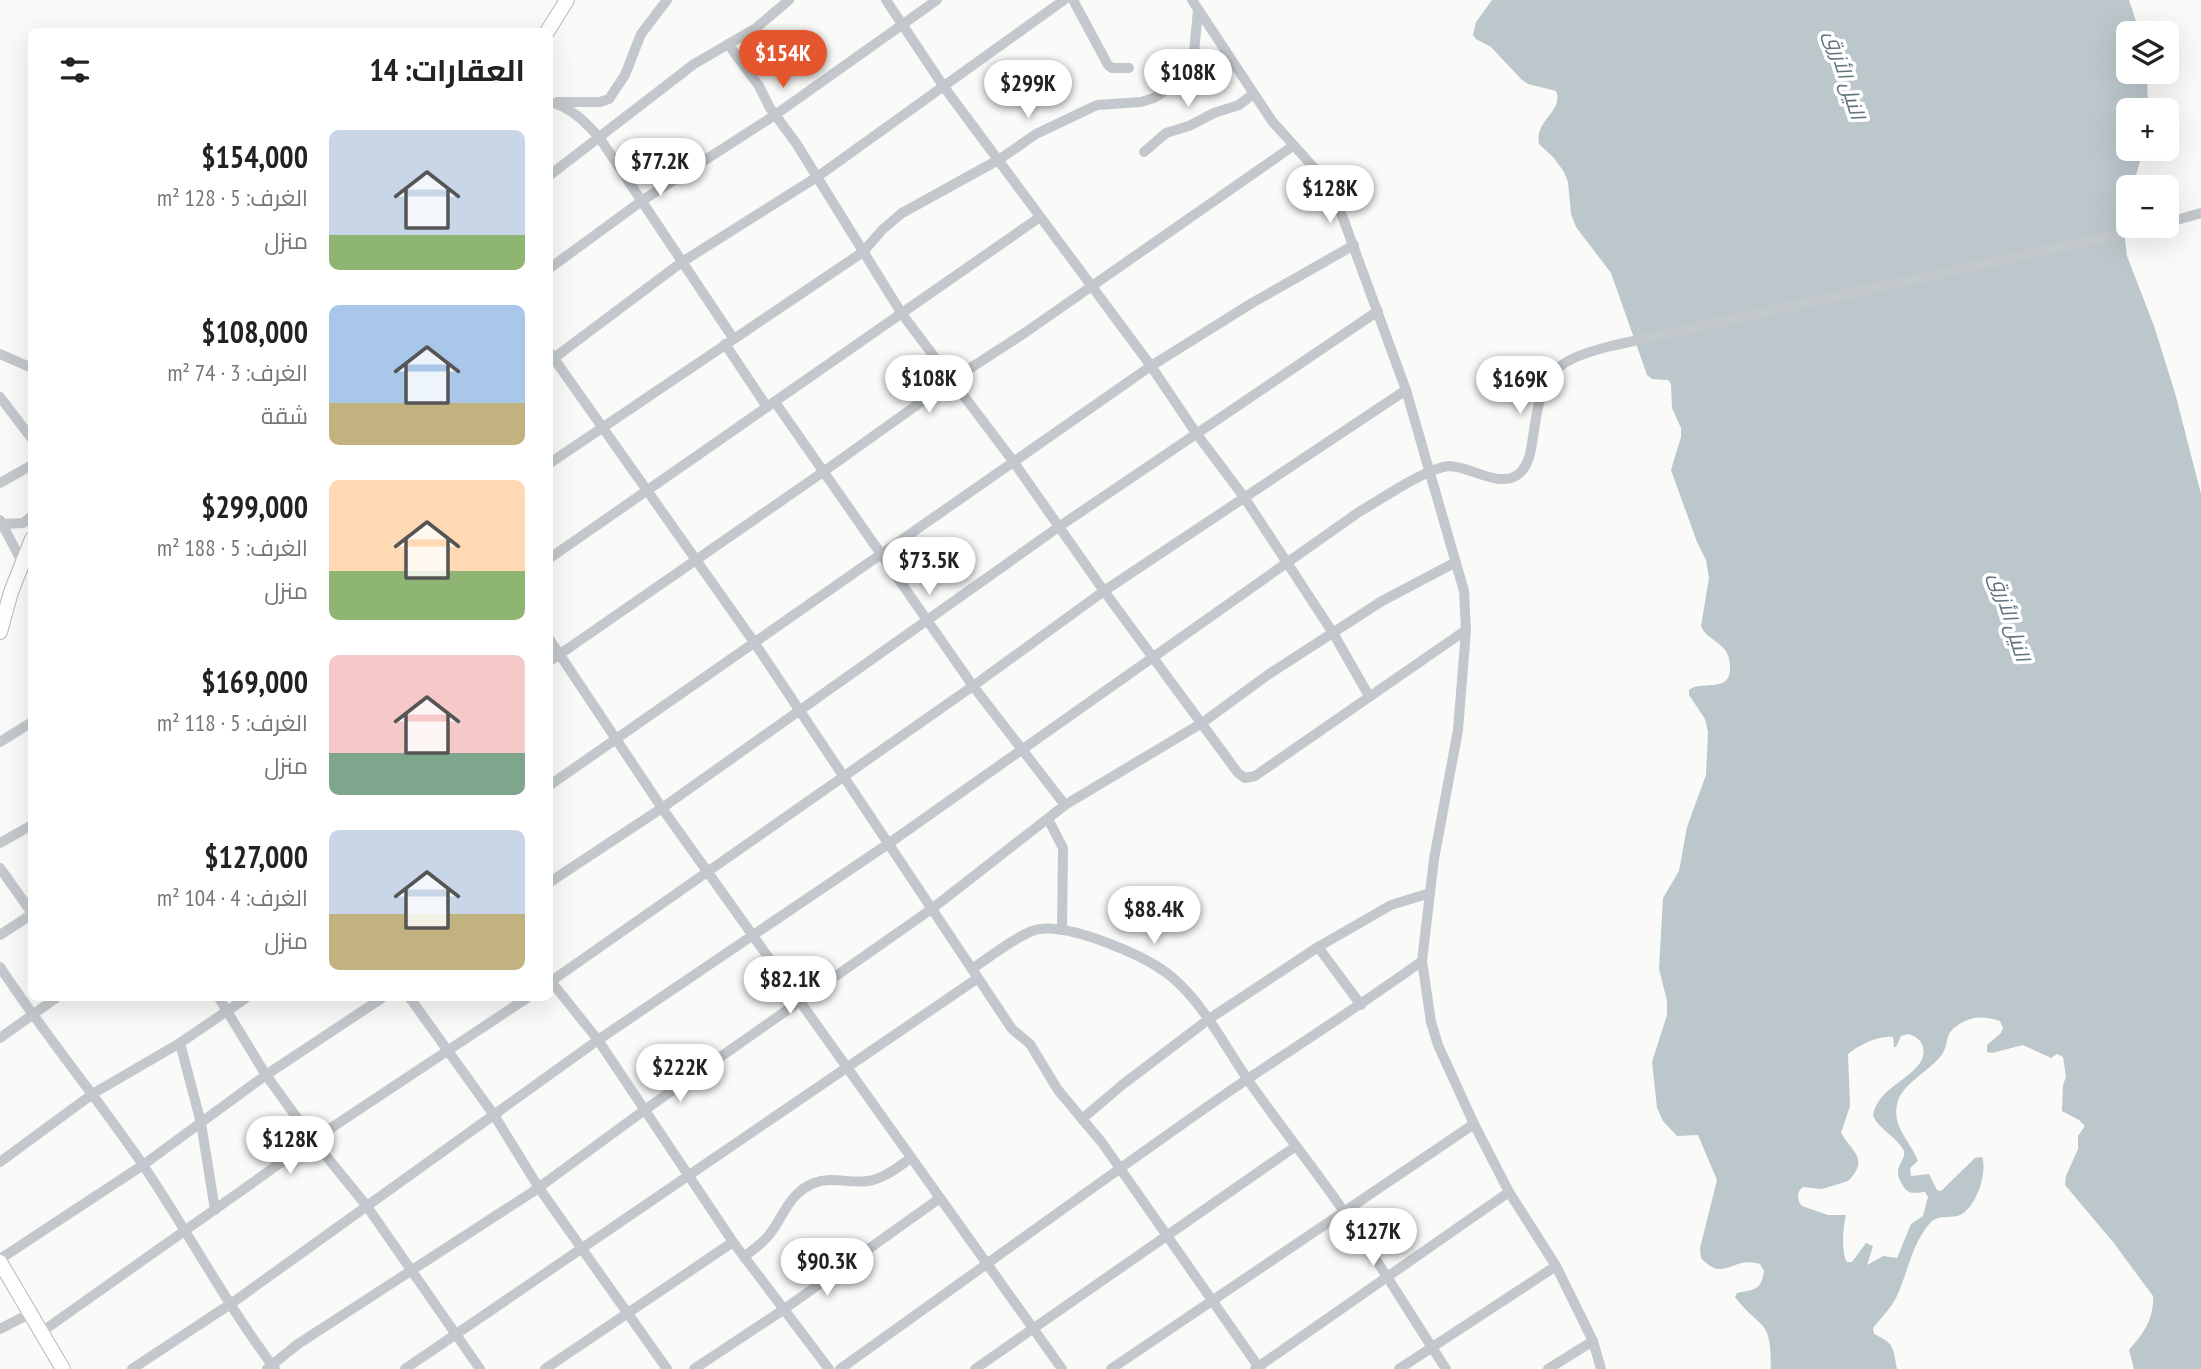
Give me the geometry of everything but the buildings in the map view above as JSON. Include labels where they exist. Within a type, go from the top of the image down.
[{"type":"main road","points":[[550,28],[567,0]]},
{"type":"main road","points":[[0,632],[5,594],[28,548]]},
{"type":"main road","points":[[0,1261],[63,1369]]},
{"type":"street","points":[[553,103],[574,100],[600,102],[615,93],[641,34],[667,0]]},
{"type":"street","points":[[553,173],[694,64],[756,28],[788,0]]},
{"type":"street","points":[[886,0],[944,87],[1000,159],[1244,497],[1333,632],[1369,696]]},
{"type":"street","points":[[553,266],[643,200],[775,115],[937,0]]},
{"type":"street","points":[[553,356],[682,262],[817,177],[1064,0]]},
{"type":"street","points":[[1073,0],[1108,65],[1112,68],[1129,68]]},
{"type":"street","points":[[1196,3],[1254,94],[1293,146],[1324,179],[1336,199],[1406,390],[1431,471],[1464,591],[1466,630],[1458,730],[1430,893],[1422,961],[1426,997],[1438,1045],[1474,1124],[1509,1192],[1556,1266],[1593,1341],[1601,1369]]},
{"type":"street","points":[[553,461],[863,252],[881,230],[902,213],[1000,159],[1036,134],[1097,106],[1147,100],[1188,75],[1193,63],[1196,3]]},
{"type":"street","points":[[728,44],[759,86],[902,314],[1013,461],[1104,591],[1238,773],[1245,778],[1255,776],[1466,630]]},
{"type":"street","points":[[1144,152],[1166,133],[1239,104],[1254,94]]},
{"type":"street","points":[[553,104],[565,106],[575,113],[599,137],[643,200],[771,404],[823,472],[973,687],[1065,805]]},
{"type":"street","points":[[553,660],[952,380],[1293,146]]},
{"type":"street","points":[[2179,219],[2201,213]]},
{"type":"street","points":[[553,556],[1040,217]]},
{"type":"street","points":[[132,1369],[232,1303],[598,1040],[888,844],[1359,512],[1431,471],[1451,466],[1495,478],[1515,476],[1521,471],[1530,453],[1539,396],[1552,372],[1562,364],[1611,346],[2116,236]]},
{"type":"street","points":[[553,783],[1151,366],[1252,303],[1354,245]]},
{"type":"street","points":[[553,880],[662,808],[1060,526],[1378,311]]},
{"type":"street","points":[[0,354],[28,366]]},
{"type":"street","points":[[553,360],[754,642],[1012,1029],[1030,1044],[1058,1090],[1120,1168],[1258,1368],[1509,1192]]},
{"type":"street","points":[[553,979],[973,687],[1104,591],[1406,390]]},
{"type":"street","points":[[0,397],[28,434]]},
{"type":"street","points":[[0,483],[28,467]]},
{"type":"street","points":[[1,522],[23,523],[28,519]]},
{"type":"street","points":[[1,522],[22,562]]},
{"type":"street","points":[[0,967],[31,1015],[94,1093],[143,1165],[271,1368],[298,1344],[539,1188],[646,1109],[933,908],[1065,805],[1202,723],[1269,674],[1382,601],[1457,562]]},
{"type":"street","points":[[553,644],[662,808],[1062,1369]]},
{"type":"street","points":[[0,742],[28,724]]},
{"type":"street","points":[[1048,819],[1063,848],[1062,930]]},
{"type":"street","points":[[0,843],[28,827]]},
{"type":"street","points":[[0,868],[28,907]]},
{"type":"street","points":[[1082,1119],[1122,1084],[1209,1019],[1318,947],[1391,905],[1430,893]]},
{"type":"street","points":[[0,935],[28,916]]},
{"type":"street","points":[[405,1369],[846,1069],[1034,930],[1062,930],[1121,948],[1154,964],[1175,980],[1209,1019],[1248,1079],[1343,1211],[1446,1369]]},
{"type":"street","points":[[1318,947],[1361,1005]]},
{"type":"street","points":[[840,1369],[1120,1168],[1422,961]]},
{"type":"street","points":[[553,985],[598,1040],[733,1242],[829,1369]]},
{"type":"street","points":[[0,1038],[52,1001]]},
{"type":"street","points":[[221,1001],[267,1076],[313,1140],[366,1205],[480,1369]]},
{"type":"street","points":[[0,1162],[94,1093],[180,1043],[242,1001]]},
{"type":"street","points":[[0,1261],[378,1001]]},
{"type":"street","points":[[412,1001],[494,1115],[539,1188],[667,1369]]},
{"type":"street","points":[[40,1333],[313,1140],[523,1001]]},
{"type":"street","points":[[180,1043],[201,1123],[215,1210]]},
{"type":"street","points":[[1111,1369],[1474,1124]]},
{"type":"street","points":[[975,1369],[1296,1146]]},
{"type":"street","points":[[744,1257],[768,1236],[787,1204],[806,1187],[831,1179],[867,1182],[911,1158]]},
{"type":"street","points":[[694,1369],[783,1310],[940,1198]]},
{"type":"street","points":[[545,1369],[733,1242]]},
{"type":"street","points":[[1399,1369],[1556,1266]]},
{"type":"street","points":[[0,1329],[29,1314]]},
{"type":"street","points":[[1548,1369],[1593,1341]]},
{"type":"water","name":"النيل الأزرق","points":[[1492,0],[2129,0],[2136,21],[2116,21],[2116,84],[2147,84],[2148,98],[2116,98],[2116,161],[2140,161],[2136,175],[2116,175],[2116,238],[2125,238],[2127,256],[2154,326],[2175,393],[2201,494],[2201,1369],[2134,1369],[2129,1350],[2147,1325],[2152,1312],[2153,1296],[2113,1242],[2065,1185],[2066,1176],[2078,1149],[2078,1136],[2085,1126],[2062,1111],[2066,1077],[2063,1057],[2057,1054],[2051,1058],[2023,1045],[1987,1052],[1987,1045],[2003,1028],[2000,1021],[1993,1019],[1970,1019],[1954,1028],[1949,1034],[1943,1054],[1903,1091],[1897,1105],[1897,1120],[1918,1161],[1910,1168],[1911,1176],[1929,1174],[1937,1190],[1941,1191],[1975,1158],[1982,1157],[1983,1171],[1976,1198],[1966,1211],[1930,1223],[1914,1250],[1896,1298],[1873,1328],[1874,1334],[1892,1347],[1897,1369],[1771,1369],[1767,1332],[1735,1297],[1737,1293],[1759,1286],[1764,1271],[1760,1264],[1750,1262],[1716,1269],[1701,1258],[1700,1248],[1717,1180],[1698,1135],[1677,1136],[1663,1121],[1657,1108],[1652,1062],[1667,1015],[1667,1001],[1659,969],[1663,898],[1679,871],[1687,827],[1706,775],[1708,732],[1705,719],[1689,695],[1689,690],[1723,683],[1730,671],[1729,659],[1724,649],[1707,635],[1701,626],[1709,578],[1706,560],[1671,470],[1681,428],[1672,408],[1671,384],[1668,380],[1652,379],[1647,375],[1611,273],[1576,227],[1571,214],[1568,182],[1564,172],[1539,144],[1541,129],[1556,105],[1556,91],[1528,84],[1491,47],[1473,35],[1476,22]],"holes":[[[1908,1034],[1917,1038],[1923,1049],[1920,1063],[1880,1099],[1873,1116],[1903,1149],[1904,1157],[1898,1172],[1904,1188],[1911,1192],[1925,1192],[1928,1197],[1923,1216],[1911,1224],[1897,1258],[1883,1256],[1867,1265],[1873,1246],[1866,1243],[1852,1262],[1847,1262],[1843,1246],[1846,1215],[1828,1215],[1802,1206],[1798,1194],[1803,1187],[1822,1189],[1848,1181],[1858,1167],[1857,1156],[1841,1133],[1850,1106],[1848,1054],[1876,1039],[1893,1037],[1896,1047],[1901,1036]]]}]
